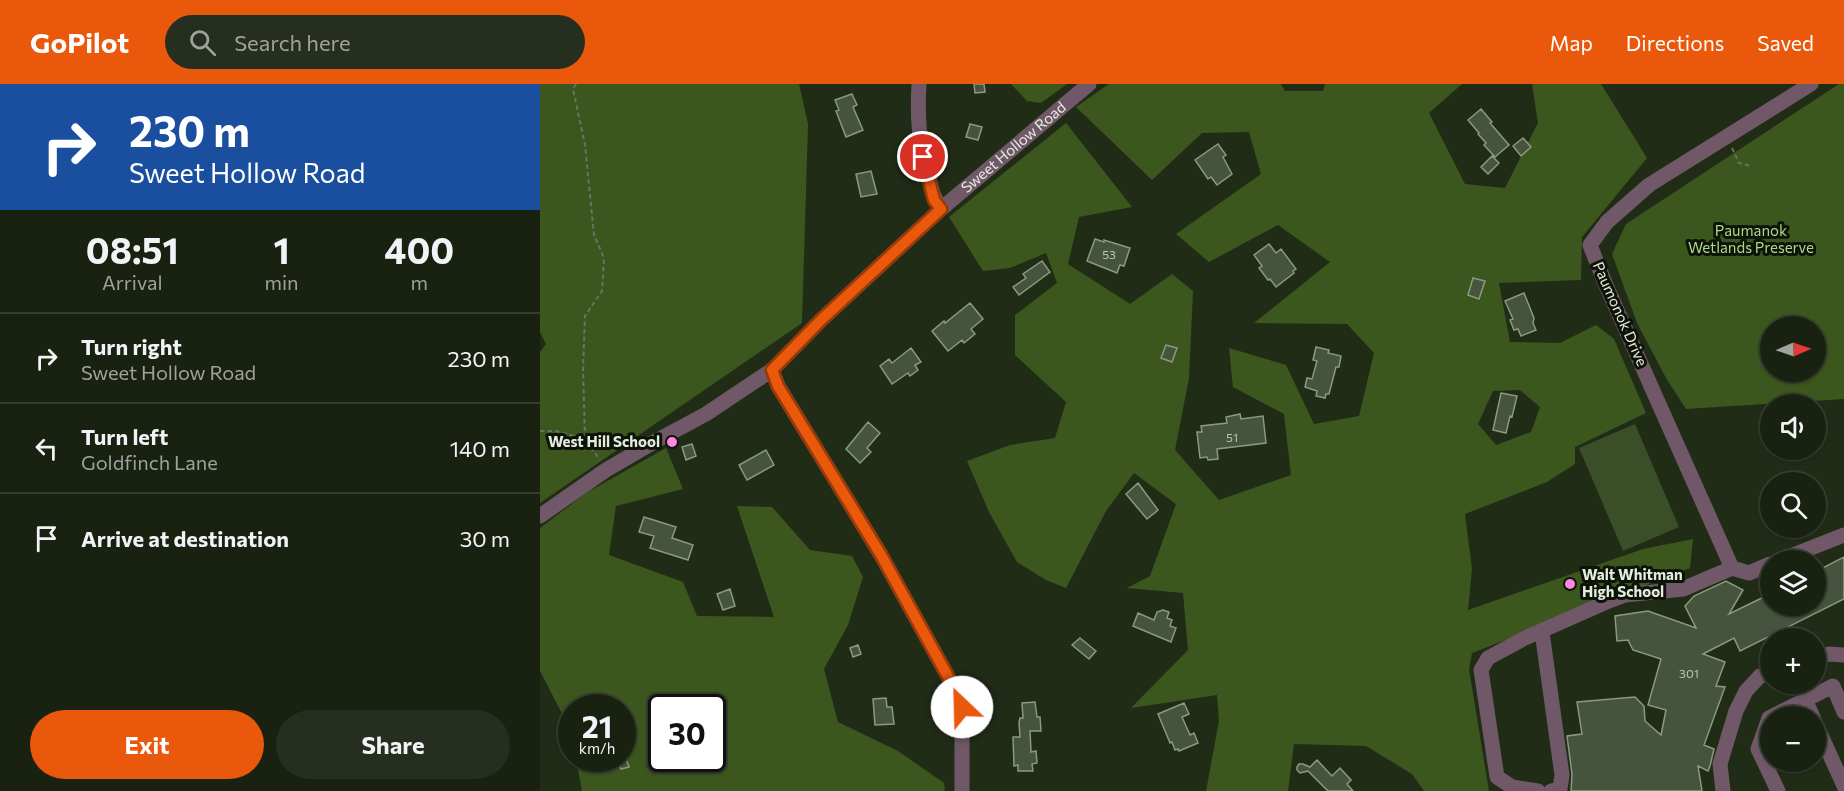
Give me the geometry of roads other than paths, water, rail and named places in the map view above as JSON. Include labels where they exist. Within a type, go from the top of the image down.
[{"type":"street","points":[[919,84],[917,116],[922,149],[934,200],[941,209]]},
{"type":"street","name":"Sweet Hollow Road","points":[[540,516],[606,470],[706,414],[772,370],[821,320],[941,209],[1089,84]]},
{"type":"street","name":"Paumonok Drive","points":[[1732,568],[1590,245],[1606,222],[1649,185],[1811,84]]},
{"type":"street","points":[[772,370],[778,386],[881,555],[962,702],[962,791]]},
{"type":"street","points":[[1806,550],[1844,535]]},
{"type":"street","points":[[1538,791],[1512,787],[1497,777],[1481,670],[1488,658],[1523,639],[1624,596],[1683,589],[1732,568],[1749,573],[1760,568]]},
{"type":"street","points":[[1542,632],[1562,775],[1560,789],[1551,791]]},
{"type":"street","points":[[1826,655],[1844,655]]},
{"type":"street","points":[[1723,791],[1720,764],[1736,711],[1746,691],[1760,676]]},
{"type":"street","points":[[1778,791],[1758,749],[1769,718],[1833,686],[1844,711]]},
{"type":"street","points":[[1805,700],[1808,706]]},
{"type":"street","points":[[1826,746],[1844,786]]},
{"type":"place","name":"West Hill School","points":[[672,442]]},
{"type":"place","name":"Walt Whitman High School","points":[[1570,584]]},
{"type":"park label","name":"Paumanok Wetlands Preserve","points":[[1751,240]]}]
